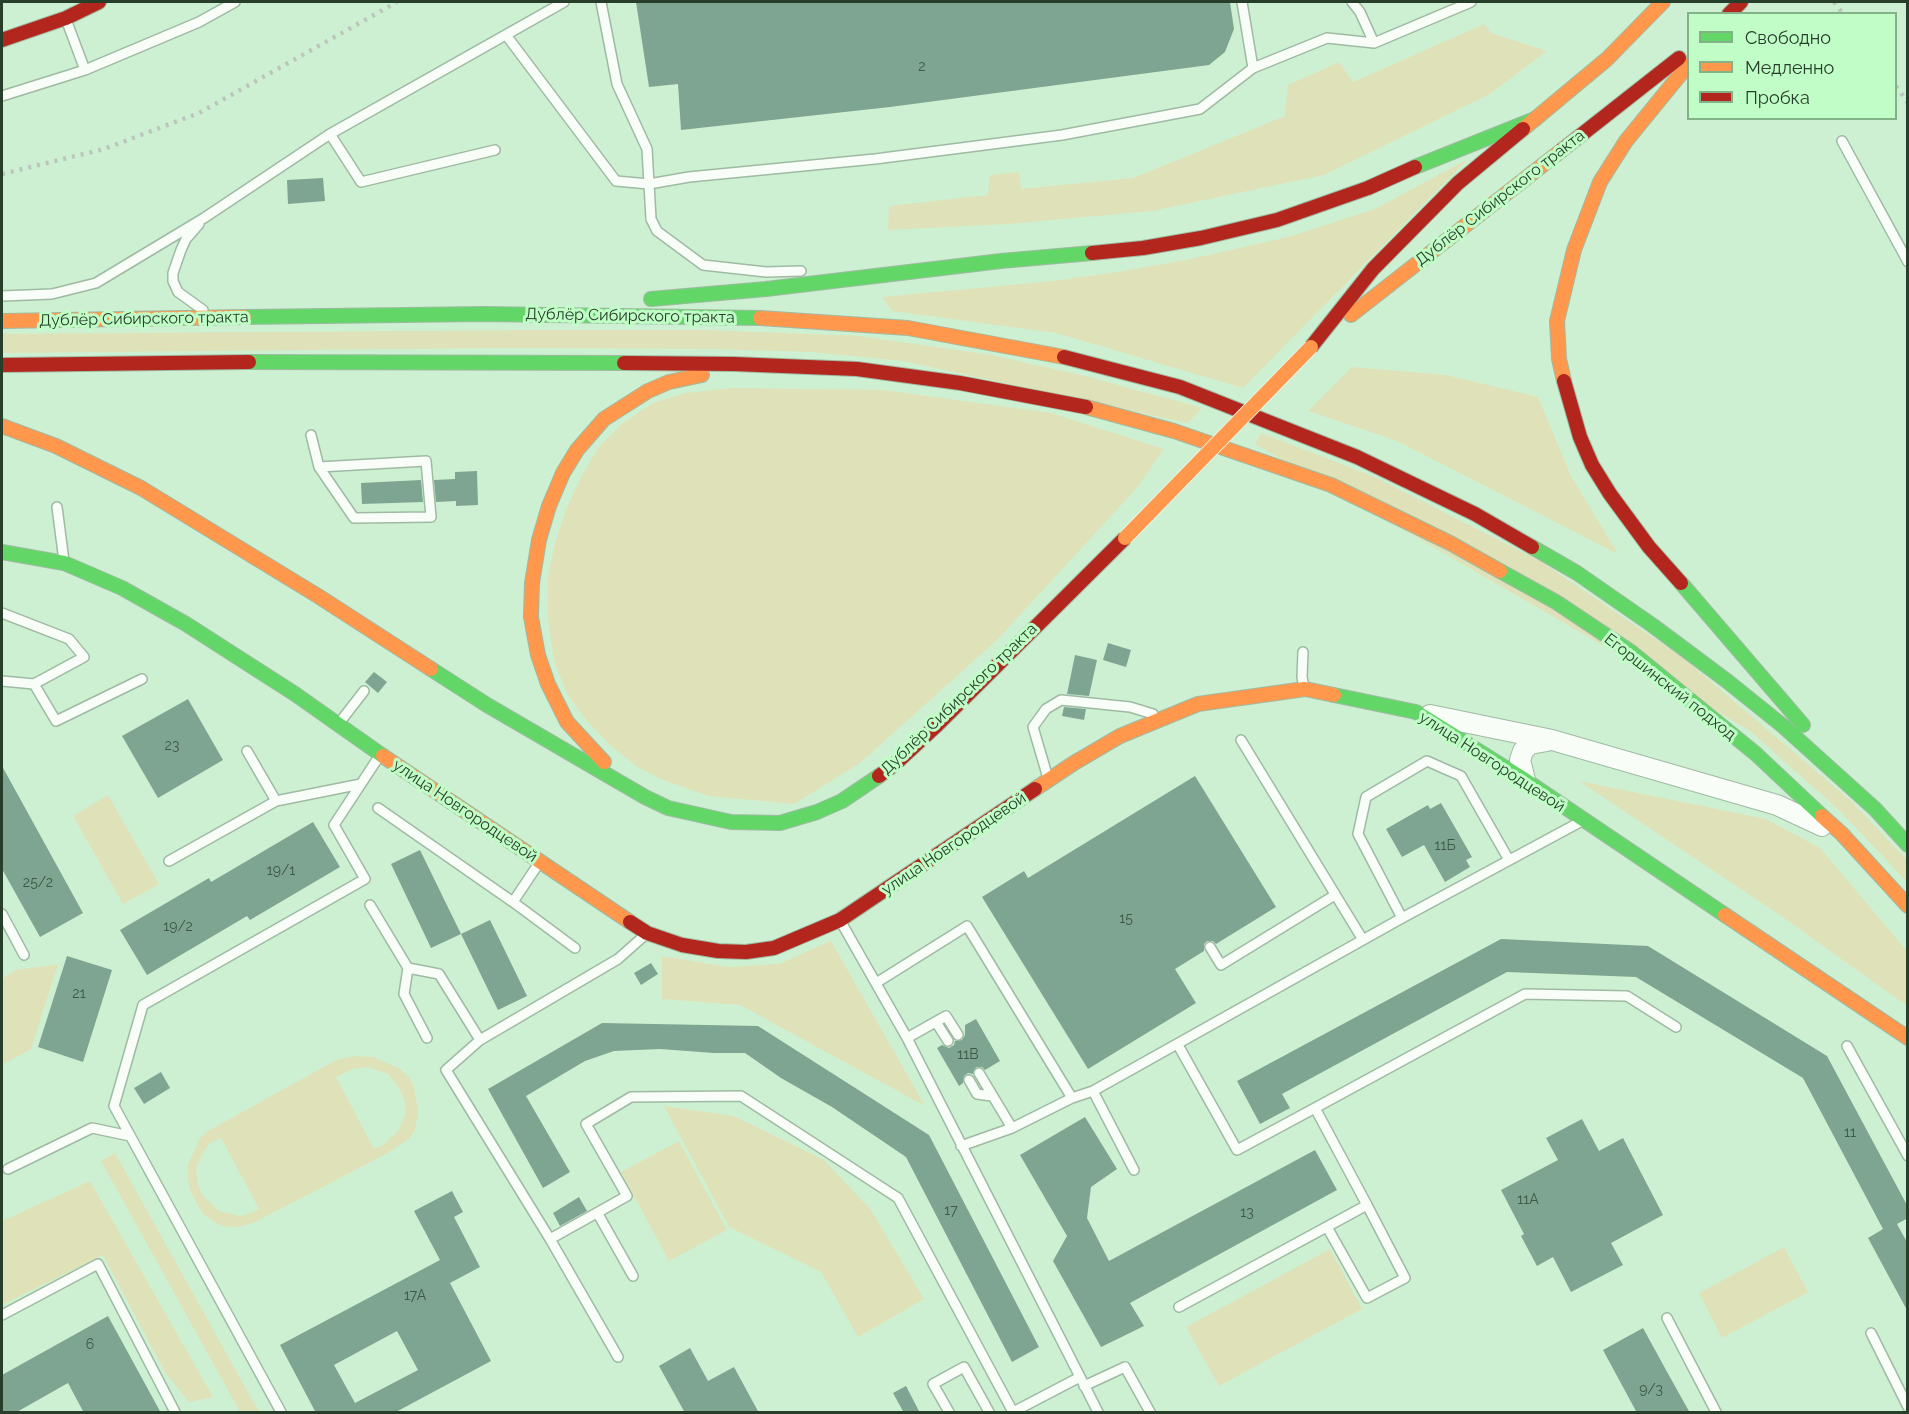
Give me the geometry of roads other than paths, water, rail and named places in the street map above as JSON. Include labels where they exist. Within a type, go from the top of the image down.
[{"type":"main road","points":[[2,40],[66,18],[99,2]]},
{"type":"main road","name":"Дублёр Сибирского тракта","points":[[2,426],[56,446],[141,488],[318,596],[487,705],[645,797],[668,808],[731,822],[780,823],[817,812],[842,801],[895,764],[1125,538],[1311,347],[1373,269],[1458,183],[1607,59],[1663,2]]},
{"type":"main road","name":"Дублёр Сибирского тракта","points":[[1311,347],[1687,52]]},
{"type":"main road","points":[[1687,66],[1626,141],[1600,182],[1574,250],[1557,321],[1559,359],[1569,404],[1592,465],[1610,495],[1649,547],[1908,845]]},
{"type":"main road","name":"Дублёр Сибирского тракта","points":[[637,300],[766,289],[1001,261],[1143,248],[1201,238],[1287,216],[1368,188],[1404,171],[1535,119]]},
{"type":"main road","points":[[484,314],[613,303]]},
{"type":"main road","name":"Дублёр Сибирского тракта","points":[[2,321],[484,314],[781,318],[908,328],[1072,358],[1180,387],[1357,457],[1475,514],[1577,573],[1652,625],[1783,726],[1875,809]]},
{"type":"main road","name":"Дублёр Сибирского тракта","points":[[2,365],[305,361],[734,364],[857,369],[960,383],[1051,399],[1124,416],[1331,485]]},
{"type":"main road","name":"Дублёр Сибирского тракта","points":[[645,797],[596,754],[567,722],[548,684],[538,656],[531,617],[532,583],[539,540],[549,506],[577,450],[604,419],[623,405],[658,386],[688,376],[708,374],[960,383]]},
{"type":"main road","name":"Егоршинский подход","points":[[1331,485],[1450,543],[1556,602],[1631,652],[1756,754],[1842,834],[1908,906]]},
{"type":"main road","name":"улица Новгородцевой","points":[[2,552],[64,563],[122,588],[186,624],[647,933],[682,945],[718,951],[746,952],[774,948],[808,935],[840,920],[1048,781],[1120,736],[1198,704],[1305,689],[1416,712],[1524,780],[1908,1038]]},
{"type":"street","points":[[1416,712],[1552,740],[1777,805],[1842,834]]},
{"type":"street","points":[[1524,780],[1520,760],[1522,751],[1530,744],[1552,740]]},
{"type":"lane","points":[[2,96],[85,70],[199,22],[235,2]]},
{"type":"lane","points":[[2,296],[52,294],[96,283],[204,218],[330,134],[564,2]]},
{"type":"lane","points":[[601,2],[617,84],[647,149],[651,219],[657,231],[703,265],[766,272],[816,270]]},
{"type":"lane","points":[[1242,2],[1254,68]]},
{"type":"lane","points":[[1352,2],[1360,12],[1374,43]]},
{"type":"lane","points":[[506,35],[616,181],[650,189],[689,177],[875,159],[1062,135],[1200,109],[1254,68],[1327,38],[1374,43],[1472,2]]},
{"type":"lane","points":[[66,18],[85,70]]},
{"type":"lane","points":[[330,134],[362,182],[495,150]]},
{"type":"lane","points":[[1842,141],[1908,261]]},
{"type":"lane","points":[[204,218],[186,239],[176,263],[173,281],[178,292],[221,319]]},
{"type":"lane","points":[[850,269],[1001,261]]},
{"type":"lane","points":[[311,435],[319,467],[354,518],[431,517],[426,461],[319,467]]},
{"type":"lane","points":[[57,507],[64,563]]},
{"type":"lane","points":[[2,613],[69,639],[84,657],[34,684],[2,681]]},
{"type":"lane","points":[[1303,652],[1302,677],[1305,689]]},
{"type":"lane","points":[[34,684],[56,721],[142,679]]},
{"type":"lane","points":[[338,724],[364,691]]},
{"type":"lane","points":[[1048,781],[1033,727],[1046,709],[1061,700],[1130,707],[1163,717]]},
{"type":"lane","points":[[1241,740],[1363,940]]},
{"type":"lane","points":[[247,752],[276,801]]},
{"type":"lane","points":[[281,1413],[114,1106],[143,1005],[365,879],[334,825],[381,754]]},
{"type":"lane","points":[[1402,918],[1358,834],[1366,797],[1427,761],[1461,776],[1509,860]]},
{"type":"lane","points":[[169,861],[276,801],[361,784]]},
{"type":"lane","points":[[378,807],[575,948]]},
{"type":"lane","points":[[961,1146],[1012,1128],[1072,1098],[1093,1091],[1582,820]]},
{"type":"lane","points":[[513,902],[540,861]]},
{"type":"lane","points":[[1210,947],[1221,965],[1335,895]]},
{"type":"lane","points":[[370,905],[408,968],[404,994],[427,1038]]},
{"type":"lane","points":[[2,914],[24,955]]},
{"type":"lane","points":[[840,920],[907,1038],[1098,1413]]},
{"type":"lane","points":[[876,982],[967,926],[1072,1098]]},
{"type":"lane","points":[[618,1358],[550,1239],[446,1070],[480,1041],[618,959],[647,933]]},
{"type":"lane","points":[[408,968],[439,974],[480,1041]]},
{"type":"lane","points":[[1178,1044],[1237,1150],[1525,994],[1627,996],[1676,1027]]},
{"type":"lane","points":[[907,1038],[946,1016],[958,1035]]},
{"type":"lane","points":[[936,1022],[948,1041]]},
{"type":"lane","points":[[1847,1046],[1908,1156]]},
{"type":"lane","points":[[979,1073],[1012,1128]]},
{"type":"lane","points":[[969,1080],[977,1094],[992,1096]]},
{"type":"lane","points":[[1093,1091],[1134,1170]]},
{"type":"lane","points":[[550,1239],[627,1196],[586,1124],[631,1097],[741,1096],[898,1198],[1013,1413],[1082,1382],[1125,1367],[1150,1413]]},
{"type":"lane","points":[[1315,1108],[1406,1278],[1367,1298],[1327,1227]]},
{"type":"lane","points":[[8,1169],[92,1128],[130,1136]]},
{"type":"lane","points":[[1179,1307],[1366,1205]]},
{"type":"lane","points":[[598,1214],[633,1276]]},
{"type":"lane","points":[[2,1315],[98,1264],[175,1413]]},
{"type":"lane","points":[[1667,1318],[1716,1413]]},
{"type":"lane","points":[[1871,1334],[1908,1407]]},
{"type":"lane","points":[[949,1413],[933,1384],[964,1367],[989,1413]]},
{"type":"railway","points":[[2,174],[104,149],[199,113],[397,2]]},
{"type":"railway","points":[[1834,2],[1842,12]]},
{"type":"railway","points":[[1897,87],[1908,103]]}]
